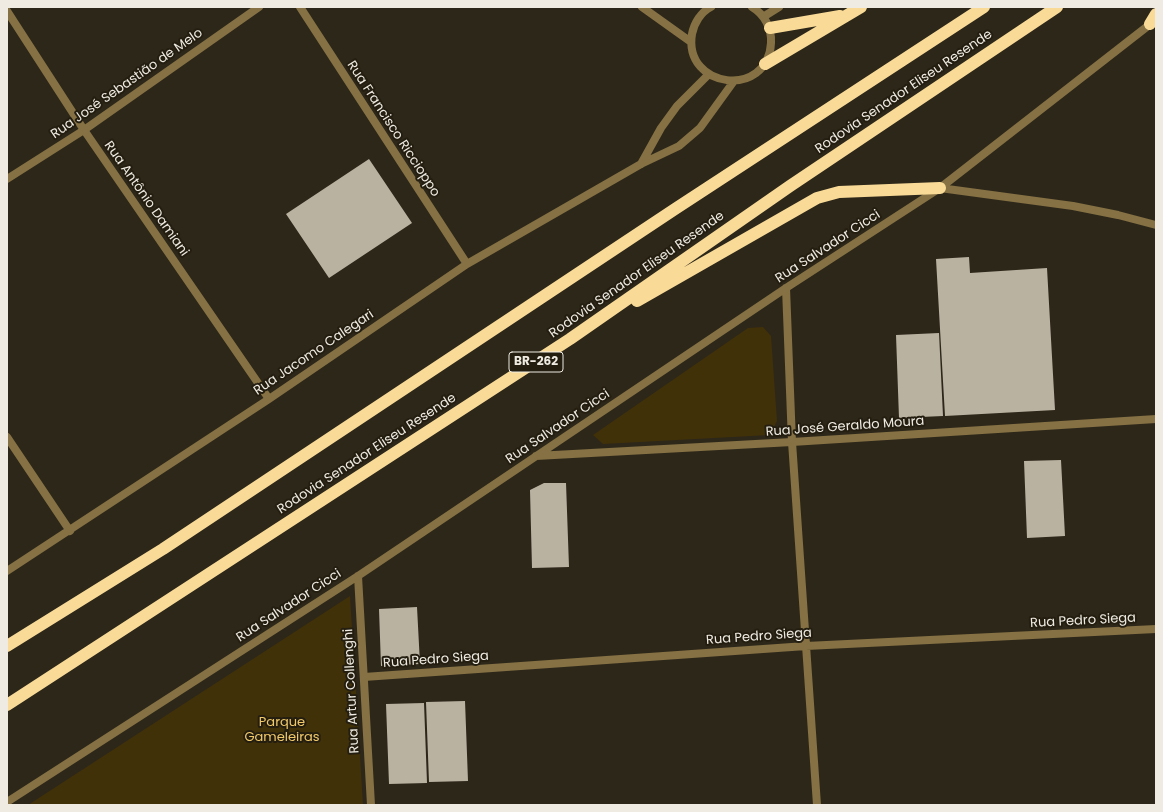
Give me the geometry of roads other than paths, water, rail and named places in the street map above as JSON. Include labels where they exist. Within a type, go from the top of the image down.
[{"type":"highway","points":[[765,64],[861,7]]},
{"type":"highway","name":"Rodovia Senador Eliseu Resende","points":[[7,646],[163,549],[668,213],[984,7]]},
{"type":"highway","name":"Rodovia Senador Eliseu Resende","points":[[7,704],[570,339],[790,186],[1057,7]]},
{"type":"highway","points":[[770,28],[849,14]]},
{"type":"highway","points":[[570,339],[817,198],[839,192],[940,188]]},
{"type":"street","name":"Rua José Sebastião de Melo","points":[[7,179],[84,130],[260,7]]},
{"type":"street","name":"Rua Francisco Riccioppo","points":[[300,7],[467,264]]},
{"type":"street","points":[[642,7],[691,42]]},
{"type":"street","points":[[709,8],[699,18],[693,29],[691,42],[693,54],[700,65],[709,74],[721,80],[734,81],[757,73],[765,64],[770,53],[772,41],[770,28],[763,17],[752,7]]},
{"type":"street","points":[[763,17],[779,7]]},
{"type":"street","name":"Rua Antônio Damiani","points":[[7,11],[84,130],[269,399]]},
{"type":"street","name":"Rua Salvador Cicci","points":[[7,802],[358,576],[786,288],[940,188],[1154,20]]},
{"type":"street","points":[[641,164],[661,128],[677,106],[709,74]]},
{"type":"street","name":"Rua Jacomo Calegari","points":[[7,572],[269,399],[467,264],[641,164],[679,146],[700,128],[734,81]]},
{"type":"street","points":[[940,188],[1073,206],[1118,215],[1155,226]]},
{"type":"street","points":[[786,288],[792,442],[817,805]]},
{"type":"street","name":"Rua José Geraldo Moura","points":[[536,456],[792,442],[1156,419]]},
{"type":"street","points":[[7,437],[70,531]]},
{"type":"street","name":"Rua Artur Collenghi","points":[[358,576],[371,805]]},
{"type":"street","name":"Rua Pedro Siega","points":[[364,677],[806,646],[1156,629]]},
{"type":"park label","name":"Parque Gameleiras","points":[[282,730]]}]
